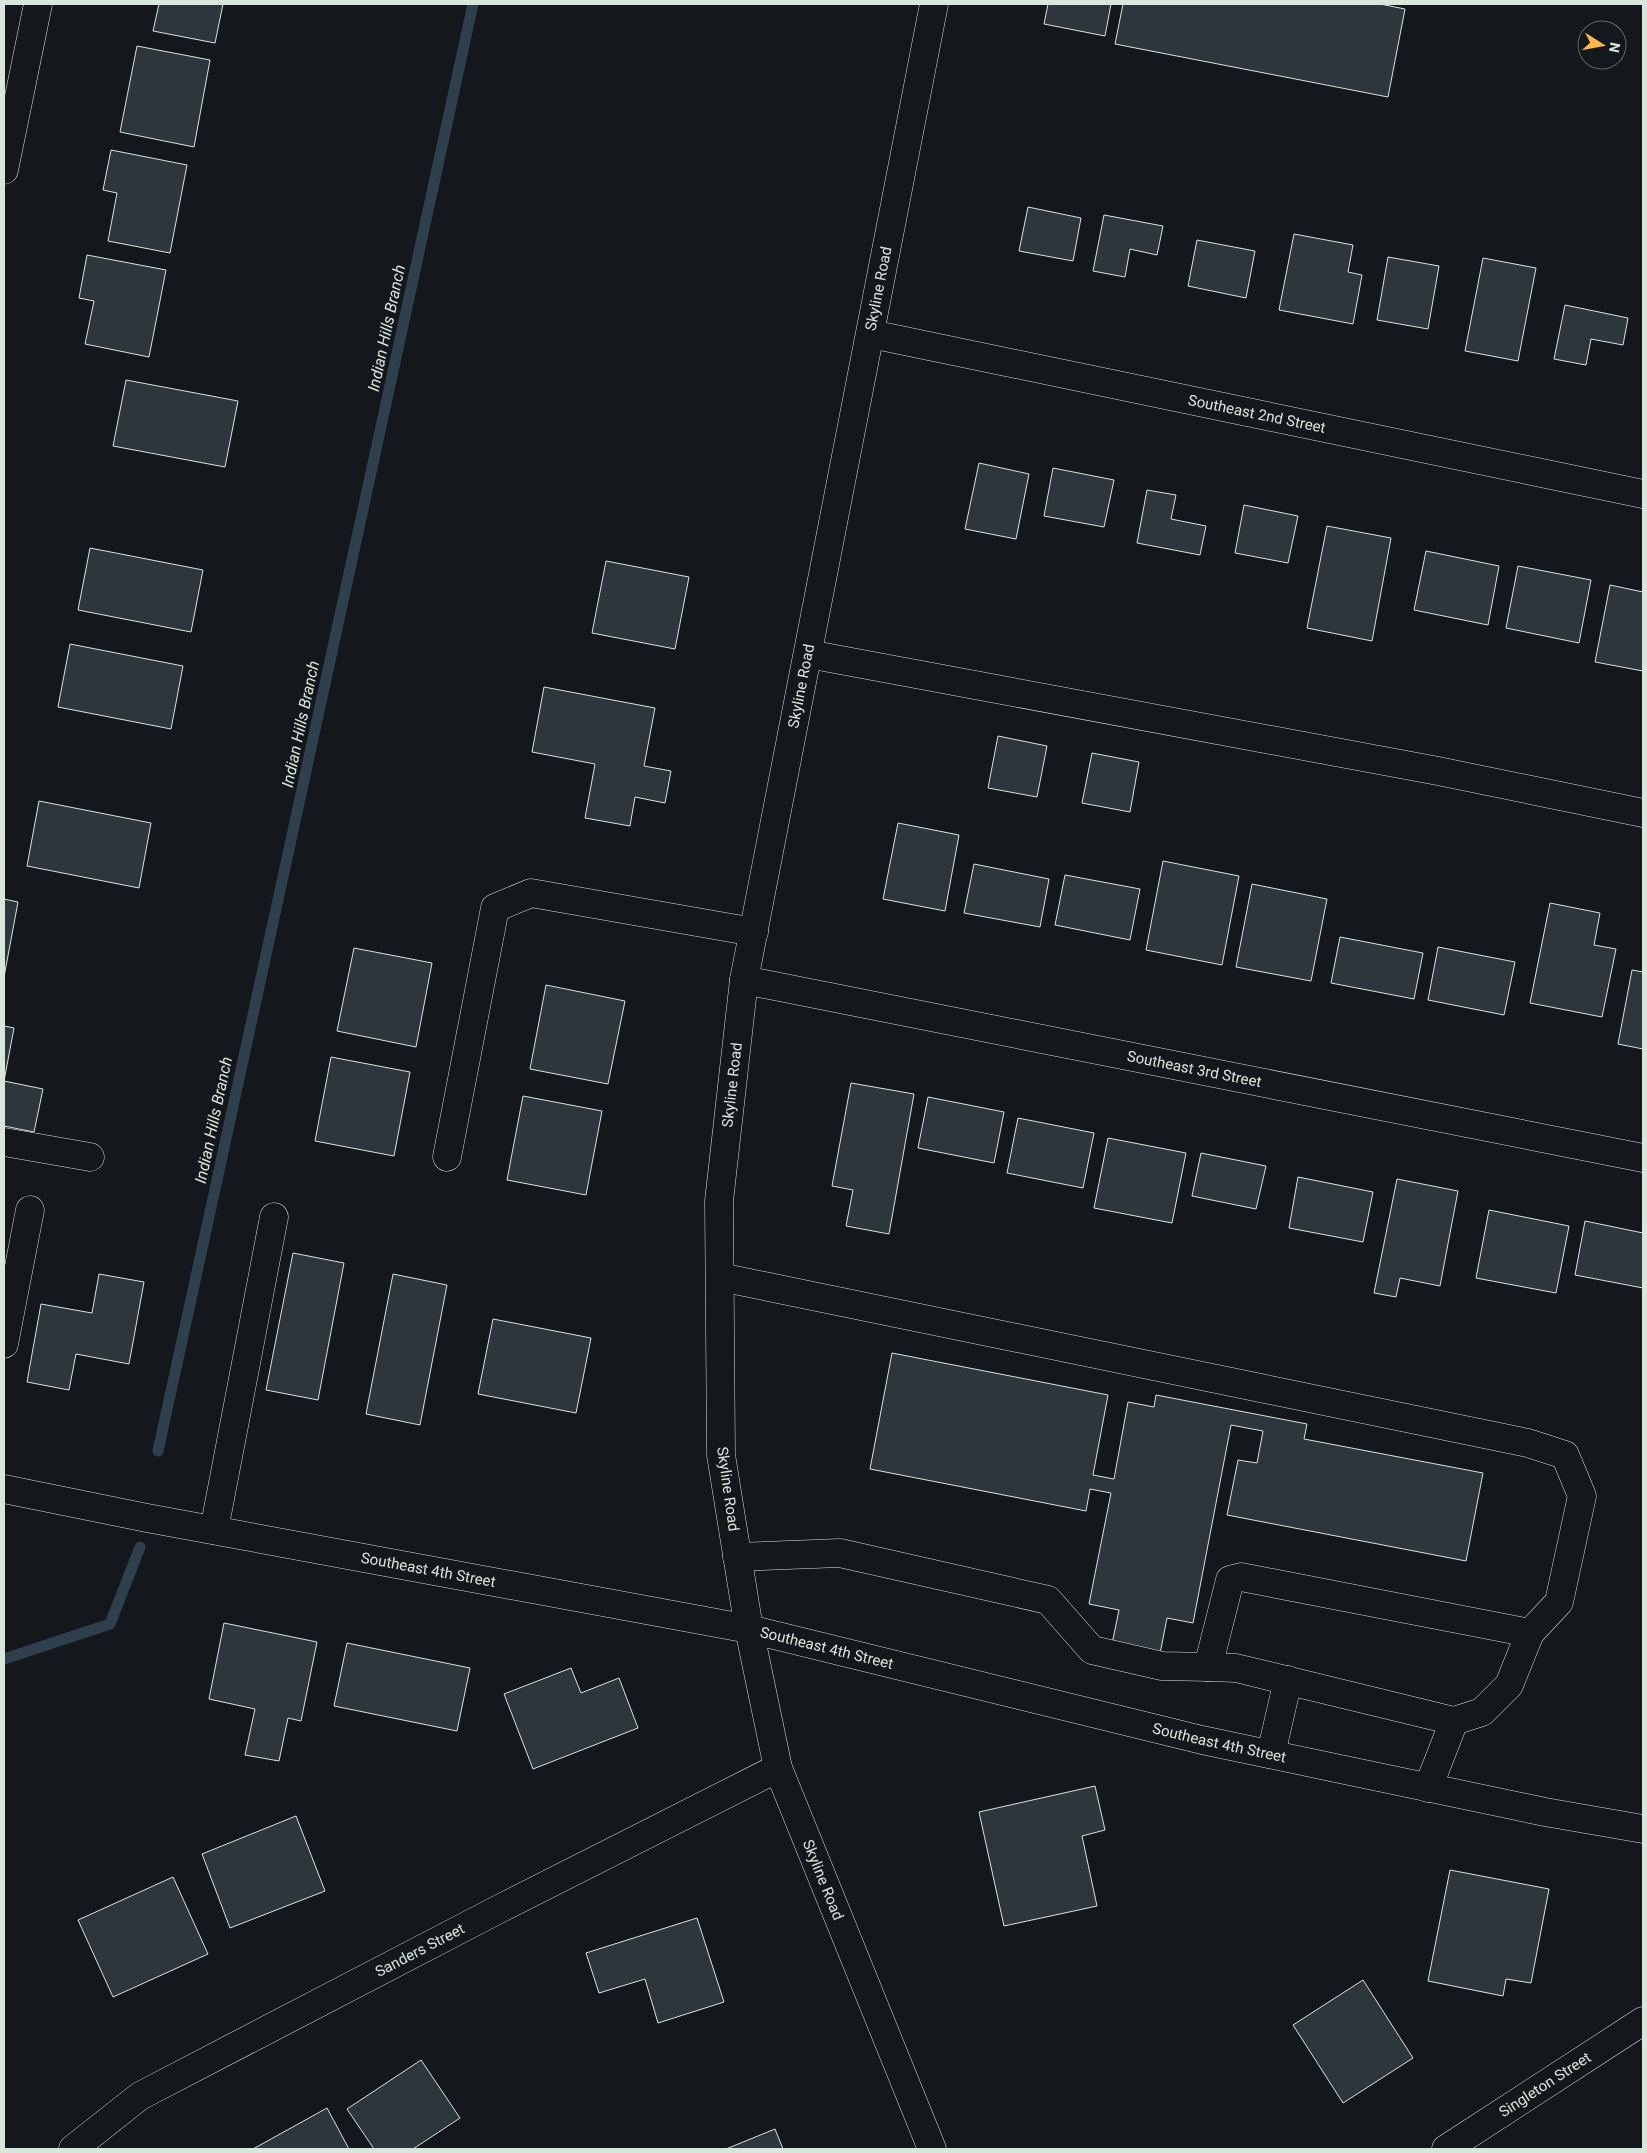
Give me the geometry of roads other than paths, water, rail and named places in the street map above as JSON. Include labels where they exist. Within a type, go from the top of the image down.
[{"type":"street","points":[[4,170],[13,81],[38,4]]},
{"type":"street","name":"Skyline Road","points":[[932,2149],[778,1768],[749,1629],[721,1455],[718,1201],[744,980],[934,4]]},
{"type":"street","name":"Southeast 2nd Street","points":[[870,334],[1643,494]]},
{"type":"street","points":[[808,654],[1438,771],[1643,813]]},
{"type":"street","points":[[447,1157],[495,908],[531,892],[754,932]]},
{"type":"street","name":"Southeast 3rd Street","points":[[744,980],[1643,1158]]},
{"type":"street","points":[[4,1142],[90,1157]]},
{"type":"street","points":[[4,1344],[30,1210]]},
{"type":"street","points":[[214,1530],[274,1217]]},
{"type":"street","points":[[720,1277],[1518,1440],[1565,1455],[1582,1496],[1559,1602],[1530,1633],[1509,1685],[1482,1712],[1454,1721],[1236,1668],[1162,1666],[1092,1650],[1048,1600],[840,1553],[737,1557]]},
{"type":"street","name":"Southeast 4th Street","points":[[4,1489],[214,1530],[749,1629],[1202,1740],[1428,1788],[1643,1830]]},
{"type":"street","points":[[1208,1667],[1230,1580],[1241,1577],[1530,1633]]},
{"type":"street","points":[[1271,1754],[1288,1680]]},
{"type":"street","points":[[1428,1788],[1454,1721]]},
{"type":"street","name":"Sanders Street","points":[[73,2149],[140,2096],[501,1908],[778,1768]]},
{"type":"street","name":"Singleton Street","points":[[1446,2149],[1643,2021]]},
{"type":"waterway","name":"Indian Hills Branch","points":[[158,1451],[473,4]]},
{"type":"waterway","name":"Indian Hills Branch","points":[[4,1659],[110,1624],[140,1547]]}]
